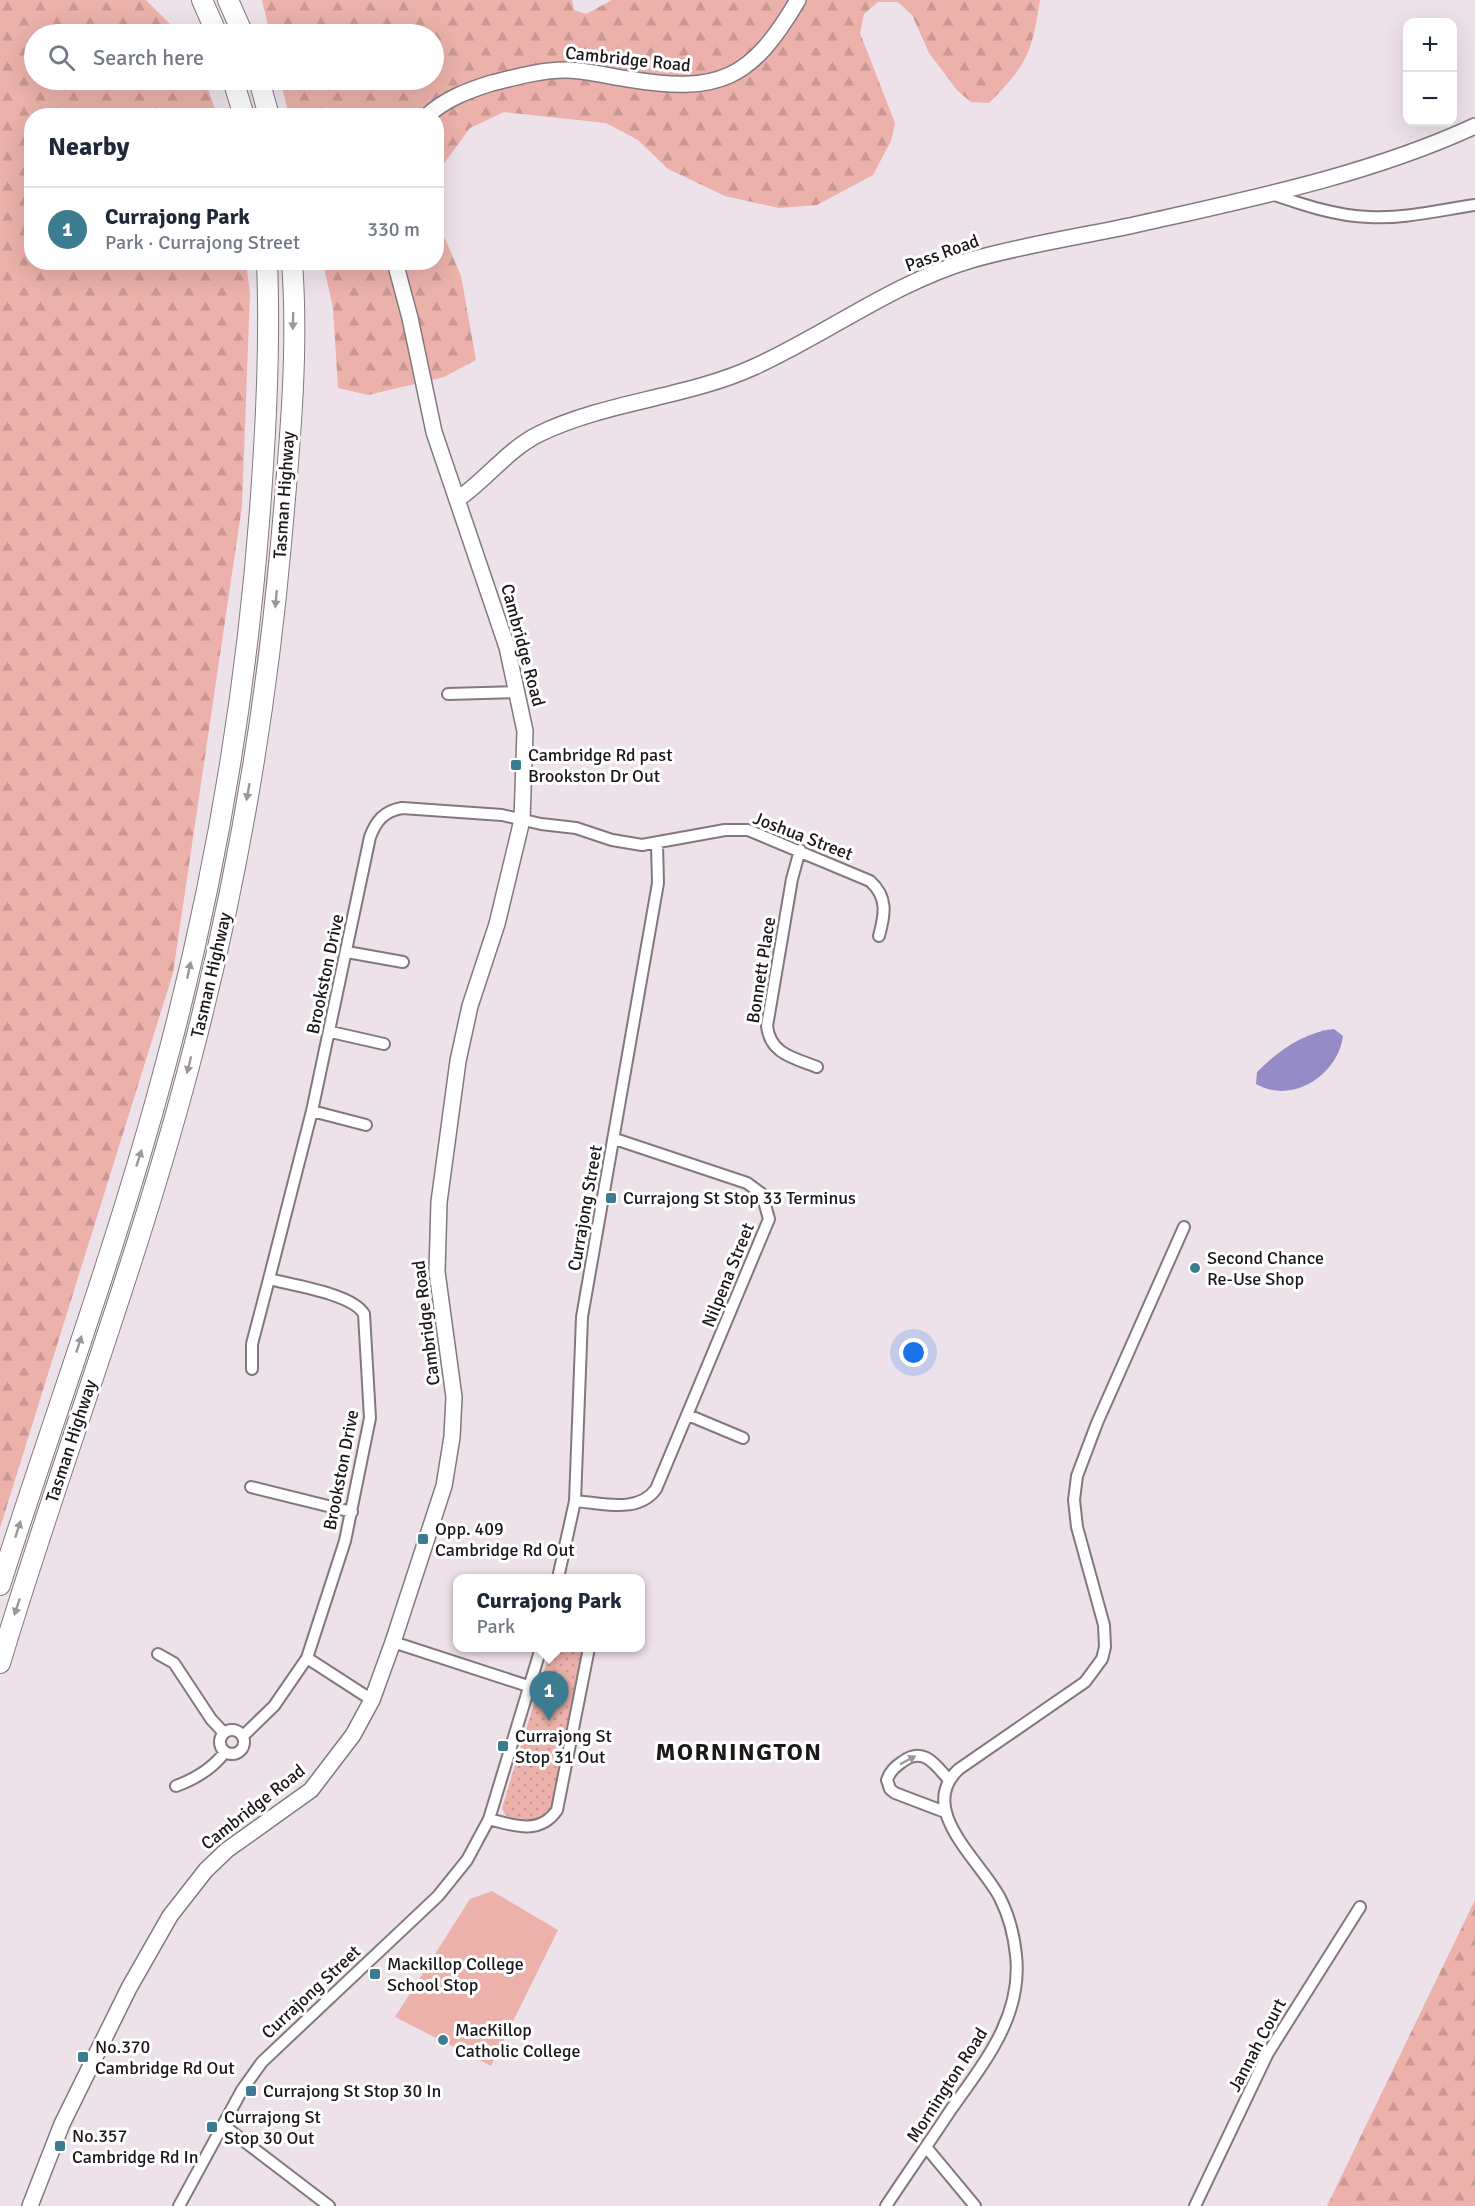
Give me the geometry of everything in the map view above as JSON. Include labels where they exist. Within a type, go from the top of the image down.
[{"type":"highway","points":[[202,0],[213,24]]},
{"type":"highway","points":[[228,0],[239,24]]},
{"type":"highway","points":[[236,90],[242,108]]},
{"type":"highway","points":[[262,90],[267,108]]},
{"type":"highway","name":"Tasman Highway","points":[[0,1585],[148,1130],[187,981],[234,740],[256,574],[268,352],[267,270]]},
{"type":"highway","name":"Tasman Highway","points":[[0,1663],[162,1160],[218,950],[259,728],[275,609],[285,500],[291,376],[292,270]]},
{"type":"main road","name":"Cambridge Road","points":[[439,108],[453,98],[476,88],[547,72],[581,72],[682,86],[718,80],[760,54],[774,38],[798,0]]},
{"type":"main road","name":"Pass Road","points":[[458,499],[478,485],[511,451],[538,434],[582,417],[723,379],[750,369],[805,343],[933,274],[969,261],[1029,245],[1142,223],[1269,193],[1396,158],[1475,126]]},
{"type":"main road","name":"Cambridge Road","points":[[30,2206],[66,2114],[129,1988],[170,1916],[206,1870],[227,1850],[311,1790],[353,1736],[372,1700],[444,1486],[452,1437],[454,1397],[437,1272],[436,1235],[443,1168],[458,1061],[470,1006],[497,924],[522,819],[525,731],[507,647],[434,432],[420,375],[410,318],[397,270]]},
{"type":"street","points":[[1269,193],[1334,213],[1368,217],[1406,216],[1475,205]]},
{"type":"street","points":[[448,694],[517,692]]},
{"type":"street","name":"Brookston Drive","points":[[252,1369],[252,1344],[331,1032],[370,837],[380,818],[402,808],[502,815],[522,819]]},
{"type":"street","name":"Joshua Street","points":[[522,819],[576,828],[625,843],[657,844],[736,829],[758,832],[863,877],[877,887],[884,901],[884,920],[879,936]]},
{"type":"street","name":"Currajong Street","points":[[559,1574],[575,1501],[582,1317],[615,1139],[658,883],[657,844]]},
{"type":"street","name":"Bonnett Place","points":[[800,850],[792,879],[767,1026],[771,1042],[781,1053],[817,1067]]},
{"type":"street","points":[[347,952],[403,963]]},
{"type":"street","points":[[331,1032],[384,1044]]},
{"type":"street","points":[[312,1111],[366,1125]]},
{"type":"street","name":"Nilpena Street","points":[[575,1501],[628,1505],[647,1500],[656,1489],[766,1227],[768,1211],[762,1194],[747,1183],[615,1139]]},
{"type":"street","points":[[948,1779],[929,1758],[917,1755],[909,1757],[892,1770],[887,1780],[890,1789],[895,1793],[945,1812],[943,1796],[948,1779],[1085,1682],[1102,1659],[1105,1647],[1104,1625],[1077,1527],[1074,1500],[1077,1476],[1080,1462],[1184,1227]]},
{"type":"street","name":"Brookston Drive","points":[[243,1736],[274,1706],[307,1658],[352,1512],[370,1418],[364,1314],[360,1308],[345,1300],[269,1279]]},
{"type":"street","points":[[688,1415],[743,1438]]},
{"type":"street","points":[[251,1487],[352,1512]]},
{"type":"street","points":[[393,1642],[528,1686]]},
{"type":"street","name":"Currajong Street","points":[[179,2206],[223,2125],[262,2062],[455,1877],[489,1819],[539,1652]]},
{"type":"street","points":[[489,1819],[513,1825],[537,1827],[548,1821],[557,1810],[589,1652]]},
{"type":"street","points":[[158,1654],[174,1663],[211,1719],[224,1733]]},
{"type":"street","points":[[307,1658],[372,1700]]},
{"type":"street","points":[[235,1730],[243,1736],[245,1744],[241,1751],[233,1755],[225,1752],[220,1743],[224,1733],[235,1730]]},
{"type":"street","points":[[176,1786],[208,1768],[225,1752]]},
{"type":"street","name":"Mornington Road","points":[[886,2206],[998,2040],[1011,2009],[1017,1969],[1013,1935],[1006,1910],[945,1812]]},
{"type":"street","name":"Jannah Court","points":[[1195,2206],[1268,2053],[1360,1906]]},
{"type":"street","points":[[223,2125],[329,2206]]},
{"type":"street","points":[[926,2147],[975,2206]]},
{"type":"green space","points":[[0,0],[146,0],[170,24],[24,24],[24,90],[208,90],[215,108],[24,108],[24,270],[247,270],[250,293],[242,506],[173,973],[0,1528]]},
{"type":"green space","points":[[262,0],[572,0],[574,10],[586,14],[612,0],[1040,0],[1034,33],[1026,57],[1012,78],[989,103],[971,102],[957,90],[929,53],[912,15],[898,2],[878,2],[864,14],[860,33],[895,123],[891,141],[873,175],[817,205],[779,208],[725,196],[668,169],[638,140],[606,123],[504,112],[470,128],[444,163],[444,108],[287,108],[283,90],[444,90],[444,24],[268,24]]},
{"type":"green space","points":[[444,236],[461,276],[476,360],[444,377],[368,395],[338,388],[333,308],[325,270],[444,270]]},
{"type":"green space","points":[[550,1652],[583,1652],[553,1804],[535,1819],[519,1822],[512,1820],[502,1808]]},
{"type":"green space","points":[[492,1891],[558,1930],[491,2066],[395,2017],[470,1899]]},
{"type":"green space","points":[[1475,1900],[1475,2206],[1327,2206]]},
{"type":"shaded area","points":[[1334,1029],[1343,1036],[1339,1050],[1323,1074],[1298,1088],[1284,1091],[1270,1090],[1256,1084],[1257,1072],[1283,1050],[1302,1038]]},
{"type":"place","name":"Cambridge Rd past Brookston Dr Out","points":[[516,765]]},
{"type":"place","name":"Currajong St Stop 33 Terminus","points":[[611,1198]]},
{"type":"place","name":"Second Chance Re-Use Shop","points":[[1195,1268]]},
{"type":"place","name":"Opp. 409 Cambridge Rd Out","points":[[423,1539]]},
{"type":"place","name":"Currajong Park","points":[[549,1721]]},
{"type":"place","name":"Currajong St Stop 31 Out","points":[[503,1746]]},
{"type":"place","name":"Mackillop College School Stop","points":[[375,1974]]},
{"type":"place","name":"MacKillop Catholic College","points":[[443,2040]]},
{"type":"place","name":"No.370 Cambridge Rd Out","points":[[83,2057]]},
{"type":"place","name":"Currajong St Stop 30 In","points":[[251,2091]]},
{"type":"place","name":"Currajong St Stop 30 Out","points":[[212,2127]]},
{"type":"place","name":"No.357 Cambridge Rd In","points":[[60,2146]]},
{"type":"district","name":"MORNINGTON","points":[[739,1752]]}]
